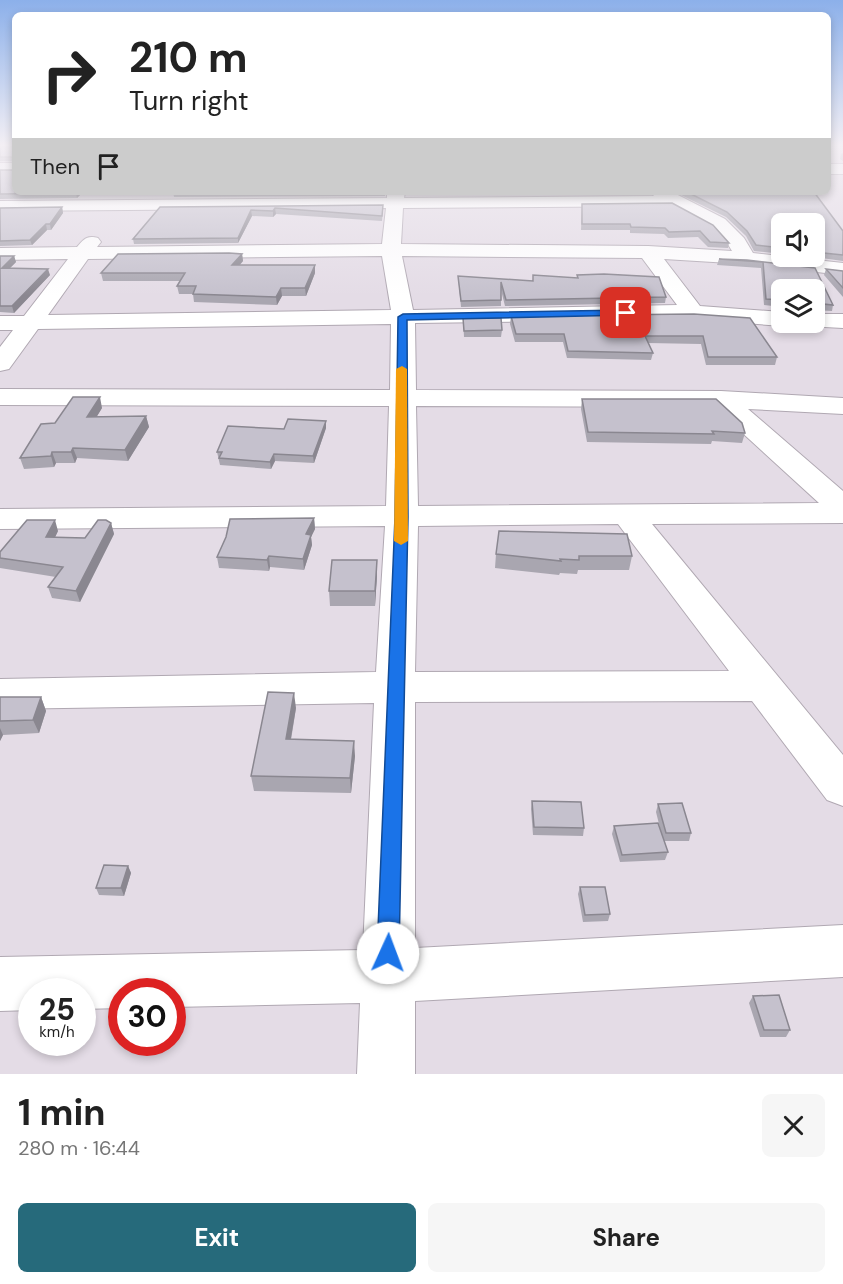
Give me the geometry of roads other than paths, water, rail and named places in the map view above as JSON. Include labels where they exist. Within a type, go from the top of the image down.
[{"type":"street","points":[[386,1074],[395,687],[402,517],[403,317],[391,250],[395,197]]},
{"type":"street","points":[[0,206],[123,199],[668,197],[722,224],[736,237],[746,258]]},
{"type":"street","points":[[0,364],[123,199]]},
{"type":"street","points":[[0,254],[391,250],[648,252],[746,258],[843,269]]},
{"type":"street","points":[[648,252],[693,312]]},
{"type":"street","points":[[0,323],[693,312],[771,318]]},
{"type":"street","points":[[825,321],[843,321]]},
{"type":"street","points":[[0,397],[721,399],[843,406]]},
{"type":"street","points":[[721,399],[843,508]]},
{"type":"street","points":[[0,519],[843,513]]},
{"type":"street","points":[[627,515],[843,787]]},
{"type":"street","points":[[0,694],[395,687],[761,686]]},
{"type":"street","points":[[0,984],[387,976],[843,951]]}]
